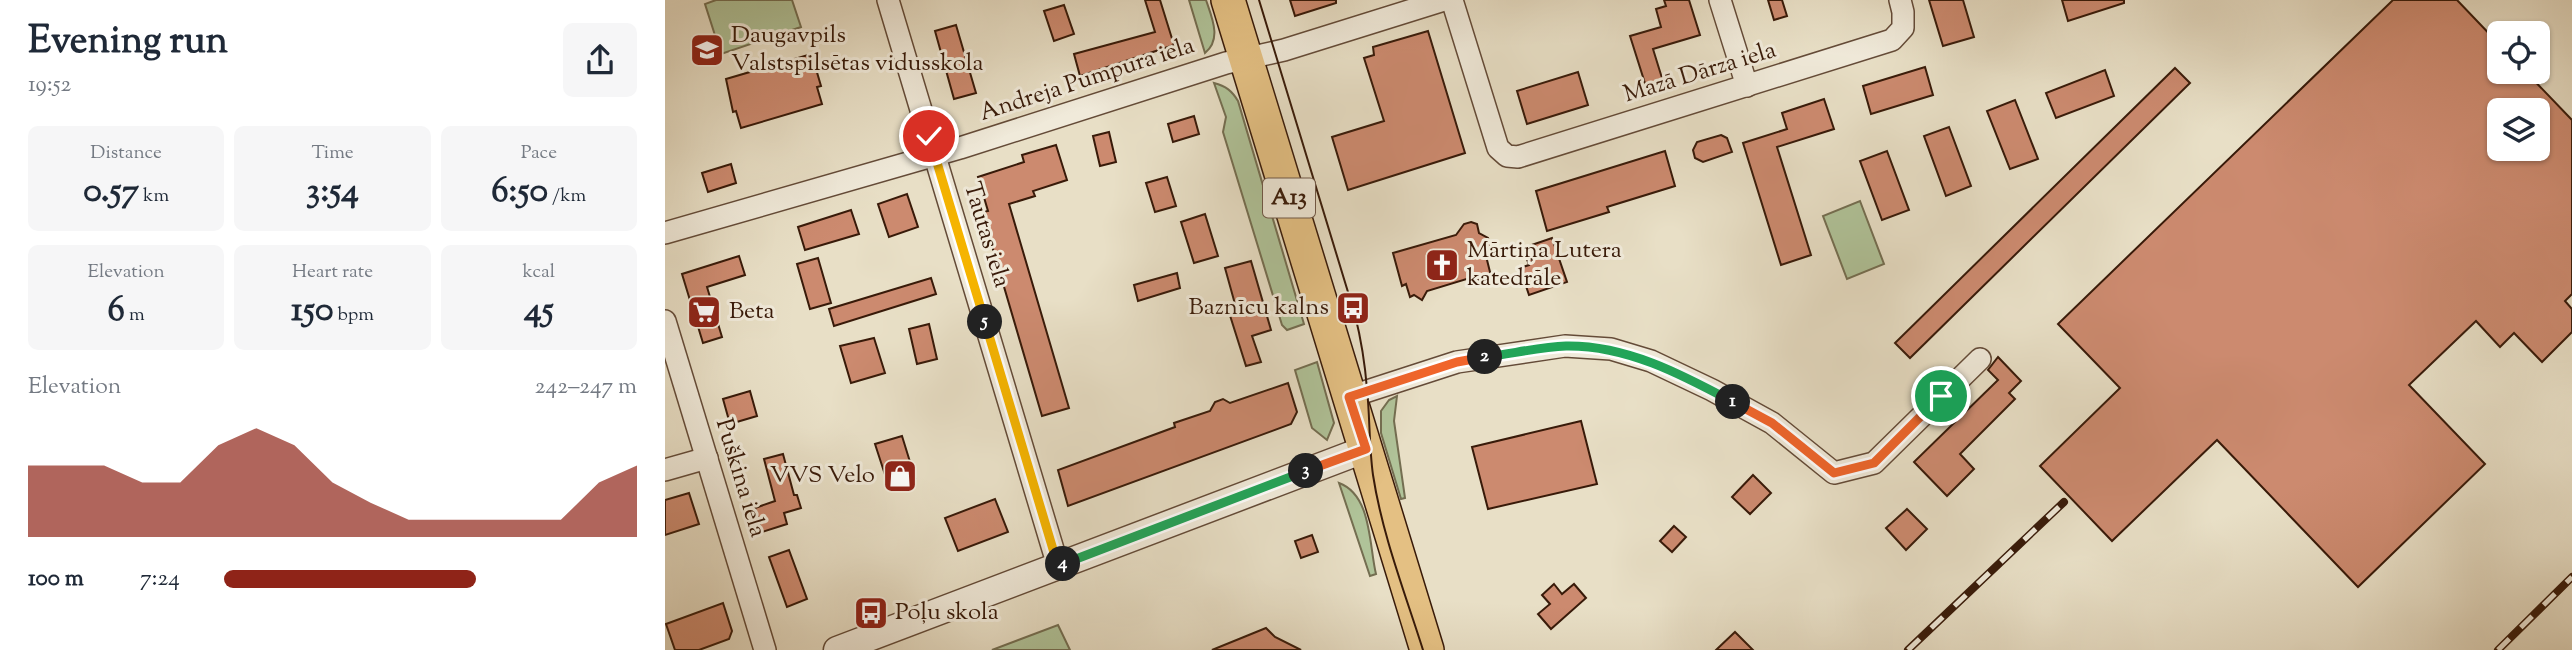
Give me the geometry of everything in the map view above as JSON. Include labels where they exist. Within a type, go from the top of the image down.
[{"type":"main road","name":"A13","points":[[1228,0],[1427,650]]},
{"type":"street","name":"Tautas iela","points":[[888,0],[1058,566]]},
{"type":"street","name":"Andreja Pumpura iela","points":[[665,233],[935,155],[1226,63],[1284,50],[1444,0]]},
{"type":"street","name":"Mazā Dārza iela","points":[[1452,0],[1498,148],[1507,156],[1518,157],[1892,40],[1903,28],[1900,0]]},
{"type":"street","points":[[1720,0],[1747,86]]},
{"type":"street","name":"Puškina iela","points":[[665,321],[765,650]]},
{"type":"street","points":[[1349,397],[1457,362],[1565,346],[1611,349],[1651,361],[1772,423],[1834,473],[1874,463],[1980,359]]},
{"type":"street","points":[[837,650],[1366,449]]},
{"type":"street","points":[[665,470],[707,458]]},
{"type":"green space","points":[[716,0],[792,0],[801,27],[721,54],[705,4]]},
{"type":"green space","points":[[1189,0],[1206,0],[1211,14],[1214,35],[1205,53]]},
{"type":"green space","points":[[1214,83],[1228,89],[1238,101],[1304,324],[1287,330],[1282,325],[1223,132],[1226,117]]},
{"type":"green space","points":[[1860,201],[1884,264],[1847,279],[1823,216]]},
{"type":"green space","points":[[1317,362],[1334,423],[1327,440],[1312,428],[1295,370]]},
{"type":"green space","points":[[1397,396],[1394,421],[1405,498],[1401,499],[1381,433],[1381,411],[1389,400]]},
{"type":"green space","points":[[1339,483],[1350,489],[1358,498],[1363,510],[1376,574],[1370,576]]},
{"type":"green space","points":[[1058,625],[1070,650],[992,650]]},
{"type":"building","points":[[1145,0],[1160,0],[1174,45],[1080,76],[1074,54],[1155,32]]},
{"type":"building","points":[[1290,0],[1336,0],[1336,3],[1295,16]]},
{"type":"building","points":[[1664,0],[1689,0],[1700,35],[1653,49],[1666,91],[1649,96],[1630,36],[1661,27],[1656,9],[1666,6]]},
{"type":"building","points":[[1768,0],[1782,0],[1787,16],[1774,20]]},
{"type":"building","points":[[1929,0],[1963,0],[1974,37],[1943,46]]},
{"type":"building","points":[[2062,0],[2124,0],[2124,3],[2068,21]]},
{"type":"building","points":[[2393,0],[2457,0],[2487,31],[2487,84],[2538,84],[2572,120],[2572,294],[2565,301],[2572,309],[2572,332],[2542,362],[2514,333],[2500,347],[2476,321],[2409,385],[2485,464],[2358,587],[2217,440],[2112,541],[2040,466],[2120,388],[2058,324]]},
{"type":"building","points":[[1064,5],[1074,34],[1054,41],[1044,11]]},
{"type":"building","points":[[956,25],[976,93],[954,99],[935,31]]},
{"type":"building","points":[[1428,31],[1465,153],[1348,190],[1332,137],[1384,121],[1364,58],[1374,55],[1373,47]]},
{"type":"building","points":[[808,55],[812,70],[816,69],[821,86],[817,87],[822,104],[741,128],[736,111],[733,112],[726,79]]},
{"type":"building","points":[[1925,67],[1933,95],[1871,114],[1863,86]]},
{"type":"building","points":[[2175,68],[2190,83],[1910,358],[1895,343]]},
{"type":"building","points":[[2105,70],[2114,96],[2056,118],[2046,93]]},
{"type":"building","points":[[1578,72],[1588,105],[1527,124],[1517,91]]},
{"type":"building","points":[[1824,99],[1834,129],[1777,147],[1811,255],[1781,265],[1743,143],[1787,129],[1782,113]]},
{"type":"building","points":[[2015,100],[2038,159],[2010,169],[1987,111]]},
{"type":"building","points":[[1194,116],[1199,134],[1173,142],[1168,124]]},
{"type":"building","points":[[1949,127],[1971,186],[1946,196],[1924,136]]},
{"type":"building","points":[[1109,132],[1116,162],[1100,166],[1093,136]]},
{"type":"building","points":[[1721,135],[1727,138],[1732,152],[1703,162],[1695,158],[1693,150],[1697,142]]},
{"type":"building","points":[[1056,145],[1067,180],[1033,191],[1035,196],[1009,204],[1069,408],[1042,416],[982,212],[988,211],[978,177],[1024,162],[1022,155]]},
{"type":"building","points":[[1665,151],[1675,186],[1607,207],[1609,212],[1547,231],[1536,191]]},
{"type":"building","points":[[1887,151],[1909,210],[1882,220],[1860,161]]},
{"type":"building","points":[[731,164],[736,183],[708,192],[702,173]]},
{"type":"building","points":[[1167,177],[1176,206],[1155,212],[1146,183]]},
{"type":"building","points":[[907,194],[918,227],[889,237],[878,204]]},
{"type":"building","points":[[851,210],[859,234],[805,250],[798,227]]},
{"type":"building","points":[[1205,214],[1218,256],[1194,263],[1181,222]]},
{"type":"building","name":"Mārtiņa Lutera katedrāle","points":[[1464,224],[1477,224],[1479,233],[1488,238],[1491,247],[1486,256],[1490,272],[1488,278],[1479,280],[1473,277],[1427,291],[1422,300],[1414,295],[1410,297],[1406,284],[1402,286],[1393,253],[1456,235]]},
{"type":"building","points":[[1552,238],[1567,282],[1529,295],[1520,268],[1529,265],[1523,248]]},
{"type":"building","name":"Beta","points":[[739,256],[745,275],[707,287],[722,337],[703,343],[682,274]]},
{"type":"building","points":[[818,258],[831,303],[810,309],[797,264]]},
{"type":"building","points":[[1251,261],[1271,330],[1252,336],[1261,362],[1246,366],[1227,306],[1235,304],[1225,268]]},
{"type":"building","points":[[1177,273],[1180,288],[1138,301],[1134,285]]},
{"type":"building","points":[[931,278],[936,294],[834,326],[829,309]]},
{"type":"building","points":[[929,324],[937,359],[917,364],[909,329]]},
{"type":"building","points":[[874,338],[885,373],[851,383],[840,346]]},
{"type":"building","points":[[1998,357],[2021,381],[2009,393],[2015,399],[1960,454],[1974,469],[1947,496],[1914,462],[1998,380],[1988,370]]},
{"type":"building","points":[[1288,383],[1297,412],[1291,424],[1068,506],[1058,470],[1175,427],[1174,423],[1210,411],[1215,402],[1223,399],[1230,403]]},
{"type":"building","points":[[750,391],[757,416],[730,424],[723,399]]},
{"type":"building","points":[[1581,421],[1597,484],[1488,509],[1472,447]]},
{"type":"building","points":[[902,436],[915,478],[889,487],[875,444]]},
{"type":"building","points":[[783,454],[794,495],[797,495],[801,508],[784,513],[787,524],[762,532],[755,508],[775,501],[764,459]]},
{"type":"building","points":[[1753,475],[1771,493],[1750,514],[1732,497]]},
{"type":"building","points":[[689,493],[699,524],[665,535],[665,500]]},
{"type":"building","points":[[995,499],[1008,532],[958,551],[945,518]]},
{"type":"building","points":[[1907,509],[1927,529],[1906,550],[1886,528]]},
{"type":"building","points":[[1674,526],[1686,537],[1672,552],[1660,541]]},
{"type":"building","points":[[1312,535],[1318,552],[1301,558],[1295,541]]},
{"type":"building","points":[[789,550],[807,599],[787,607],[769,557]]},
{"type":"building","points":[[1554,584],[1562,594],[1574,584],[1586,598],[1551,629],[1538,614],[1550,604],[1542,595]]},
{"type":"building","points":[[723,603],[732,631],[729,639],[699,650],[675,650],[666,624]]},
{"type":"building","points":[[1266,628],[1275,637],[1301,650],[1212,650]]},
{"type":"building","points":[[1735,632],[1753,650],[1716,650]]},
{"type":"tram line","points":[[1259,0],[1355,315],[1365,370],[1377,497],[1423,650]]},
{"type":"railway","points":[[1908,650],[2064,502]]},
{"type":"railway","points":[[2498,650],[2572,577]]},
{"type":"place","name":"Daugavpils Valstspilsētas vidusskola","points":[[707,50]]},
{"type":"place","name":"Mārtiņa Lutera katedrāle","points":[[1442,265]]},
{"type":"place","name":"Baznīcu kalns","points":[[1353,308]]},
{"type":"place","name":"Beta","points":[[704,312]]},
{"type":"place","name":"VVS Velo","points":[[900,476]]},
{"type":"place","name":"Poļu skola","points":[[871,613]]},
{"type":"route","points":[[929,136],[1058,566],[1366,449],[1349,397],[1457,362],[1565,346],[1611,349],[1651,361],[1772,423],[1834,473],[1874,463],[1941,396]]}]
